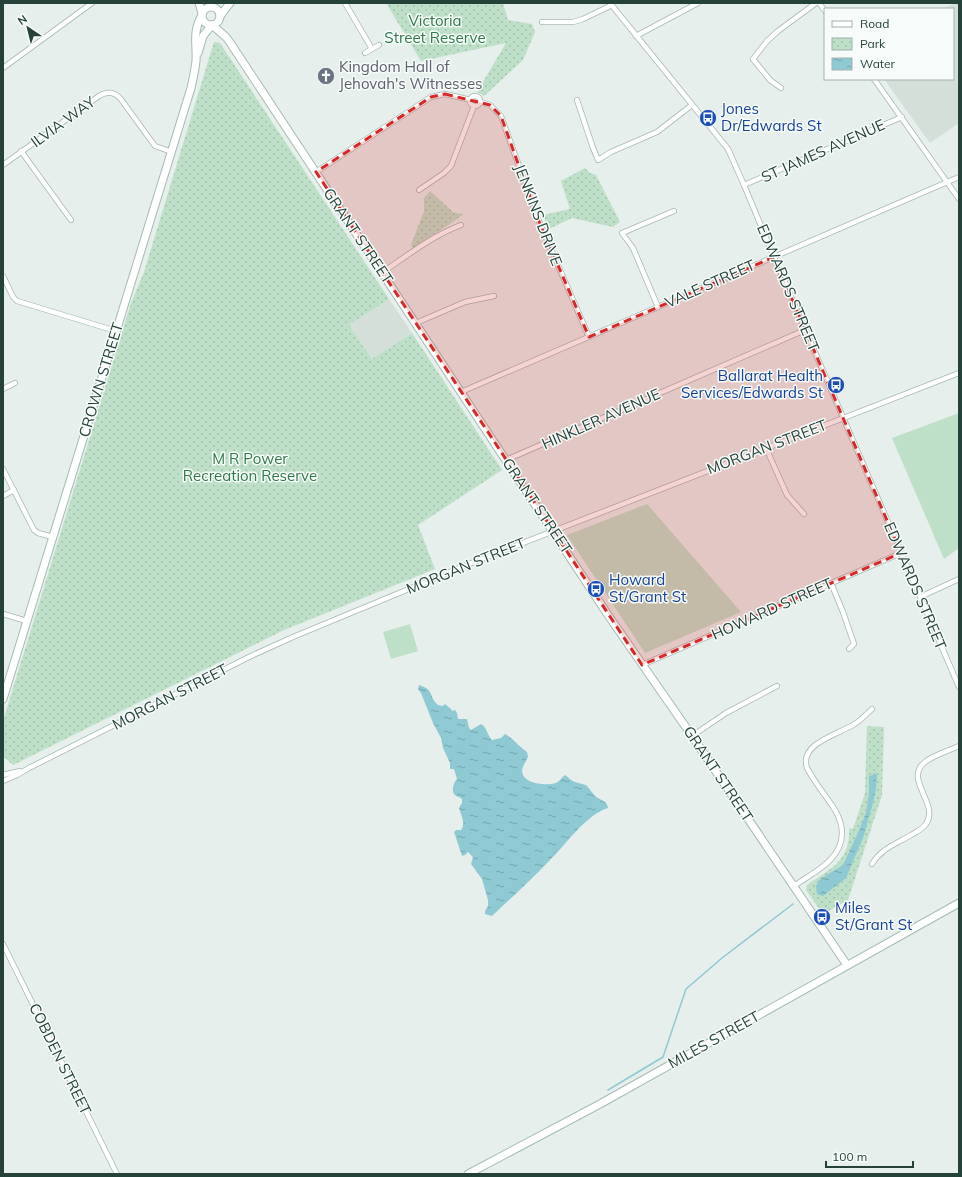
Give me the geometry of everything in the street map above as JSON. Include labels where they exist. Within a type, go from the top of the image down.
[{"type":"street","points":[[3,68],[92,3]]},
{"type":"street","points":[[200,3],[204,23],[212,25],[217,23],[230,3]]},
{"type":"street","points":[[202,14],[206,8],[224,3]]},
{"type":"street","points":[[345,3],[372,49]]},
{"type":"street","points":[[636,36],[698,3]]},
{"type":"street","points":[[781,88],[770,80],[753,59],[767,41],[818,3]]},
{"type":"street","points":[[542,22],[573,22],[583,19],[611,4]]},
{"type":"street","name":"EDWARDS STREET","points":[[611,4],[728,149],[959,687]]},
{"type":"street","points":[[210,6],[218,10],[220,17]]},
{"type":"street","name":"CROWN STREET","points":[[196,60],[195,36],[202,14]]},
{"type":"street","name":"GRANT STREET","points":[[220,17],[221,24],[231,44]]},
{"type":"street","name":"CROWN STREET","points":[[3,699],[172,152],[191,88],[196,60],[203,36],[212,25]]},
{"type":"street","name":"GRANT STREET","points":[[212,25],[224,35],[231,44],[642,665],[692,736],[847,965]]},
{"type":"street","points":[[365,53],[379,45]]},
{"type":"street","points":[[875,80],[959,199]]},
{"type":"street","name":"ILVIA WAY","points":[[3,165],[100,94],[109,92],[116,94],[120,98],[156,147],[172,152]]},
{"type":"street","points":[[316,172],[431,97],[445,94],[471,100],[473,97],[478,97],[480,102],[478,106],[474,106],[451,166],[444,173],[418,190]]},
{"type":"street","points":[[471,100],[471,103],[474,106]]},
{"type":"street","points":[[577,100],[598,160],[611,152],[657,132],[692,105]]},
{"type":"street","name":"JENKINS DRIVE","points":[[480,102],[490,105],[501,116],[540,226],[589,337]]},
{"type":"street","name":"ST JAMES AVENUE","points":[[744,185],[902,117]]},
{"type":"street","points":[[21,151],[71,220]]},
{"type":"street","name":"VALE STREET","points":[[461,392],[959,177]]},
{"type":"street","points":[[658,307],[633,248],[622,234],[674,210]]},
{"type":"street","points":[[383,272],[437,235],[461,225]]},
{"type":"street","points":[[3,276],[13,297],[17,301],[116,331]]},
{"type":"street","points":[[416,323],[468,301],[494,296]]},
{"type":"street","name":"HINKLER AVENUE","points":[[506,460],[805,330]]},
{"type":"street","name":"MORGAN STREET","points":[[3,781],[18,775],[29,768],[251,656],[292,637],[474,562],[959,373]]},
{"type":"street","points":[[3,389],[15,382]]},
{"type":"street","points":[[766,448],[786,494],[804,514]]},
{"type":"street","points":[[3,469],[34,530],[53,537]]},
{"type":"street","points":[[3,496],[14,490]]},
{"type":"street","name":"HOWARD STREET","points":[[642,665],[901,553]]},
{"type":"street","points":[[920,597],[959,579]]},
{"type":"street","points":[[831,583],[844,612],[854,644],[849,648]]},
{"type":"street","points":[[3,614],[28,621]]},
{"type":"street","points":[[692,736],[726,713],[777,686]]},
{"type":"street","points":[[794,886],[831,860],[839,850],[842,838],[841,825],[836,812],[807,768],[806,761],[808,753],[814,745],[856,724],[872,709]]},
{"type":"street","points":[[872,864],[881,852],[920,830],[926,824],[930,811],[918,782],[919,770],[929,759],[959,746]]},
{"type":"street","name":"MORGAN STREET","points":[[3,775],[29,768]]},
{"type":"street","name":"MILES STREET","points":[[468,1174],[600,1104],[959,903]]},
{"type":"street","name":"COBDEN STREET","points":[[3,944],[117,1174]]},
{"type":"highlighted area","points":[[445,94],[490,105],[501,116],[538,219],[589,337],[774,257],[901,553],[642,665],[316,172],[431,97]]},
{"type":"shaded area","points":[[955,3],[959,3],[959,123],[930,143],[885,80],[954,80],[954,8],[945,8]]},
{"type":"shaded area","points":[[389,299],[412,333],[372,359],[349,325]]},
{"type":"green space","name":"Victoria Street Reserve","points":[[386,3],[503,3],[508,20],[532,24],[535,32],[523,60],[484,96],[477,92],[506,43],[421,61]]},
{"type":"green space","name":"M R Power Recreation Reserve","points":[[214,42],[220,43],[389,299],[349,325],[372,359],[412,333],[502,470],[418,525],[435,569],[284,630],[13,765],[3,756],[3,721],[131,303],[144,272]]},
{"type":"green space","points":[[585,168],[590,173],[596,175],[620,222],[613,227],[572,218],[549,229],[543,215],[570,209],[561,181]]},
{"type":"green space","points":[[430,191],[454,213],[463,214],[413,248],[411,245],[424,211],[424,198]]},
{"type":"green space","points":[[959,413],[959,548],[944,559],[892,438]]},
{"type":"green space","points":[[647,504],[741,612],[645,653],[567,535]]},
{"type":"green space","points":[[410,624],[418,651],[391,659],[383,632]]},
{"type":"green space","points":[[867,726],[884,727],[882,795],[848,900],[823,914],[806,890],[807,885],[831,869],[843,856],[847,849],[849,828],[853,829],[865,793]]},
{"type":"water","points":[[419,685],[429,691],[438,705],[443,706],[445,704],[452,711],[455,710],[458,719],[467,719],[471,730],[481,724],[485,727],[492,740],[501,738],[505,734],[510,737],[527,752],[528,757],[523,766],[522,772],[531,782],[552,784],[556,783],[565,775],[571,780],[587,786],[595,796],[605,802],[608,808],[591,817],[521,889],[492,916],[485,914],[488,906],[488,900],[482,879],[471,864],[473,857],[468,852],[462,856],[454,832],[456,830],[461,830],[463,825],[463,819],[459,808],[462,803],[462,799],[456,796],[453,792],[457,779],[454,769],[450,769],[450,763],[443,748],[441,738],[418,689]]},
{"type":"water","points":[[874,773],[877,774],[876,789],[872,807],[863,838],[846,878],[823,896],[817,894],[816,886],[819,880],[843,865],[866,813],[869,793],[869,776],[873,775]]},
{"type":"waterway","points":[[608,1090],[663,1057],[686,989],[722,958],[793,904]]},
{"type":"place","name":"Kingdom Hall of Jehovah's Witnesses","points":[[326,76]]},
{"type":"place","name":"Jones Dr/Edwards St","points":[[708,118]]},
{"type":"place","name":"Ballarat Health Services/Edwards St","points":[[836,385]]},
{"type":"place","name":"Howard St/Grant St","points":[[596,589]]},
{"type":"place","name":"Miles St/Grant St","points":[[822,917]]}]
